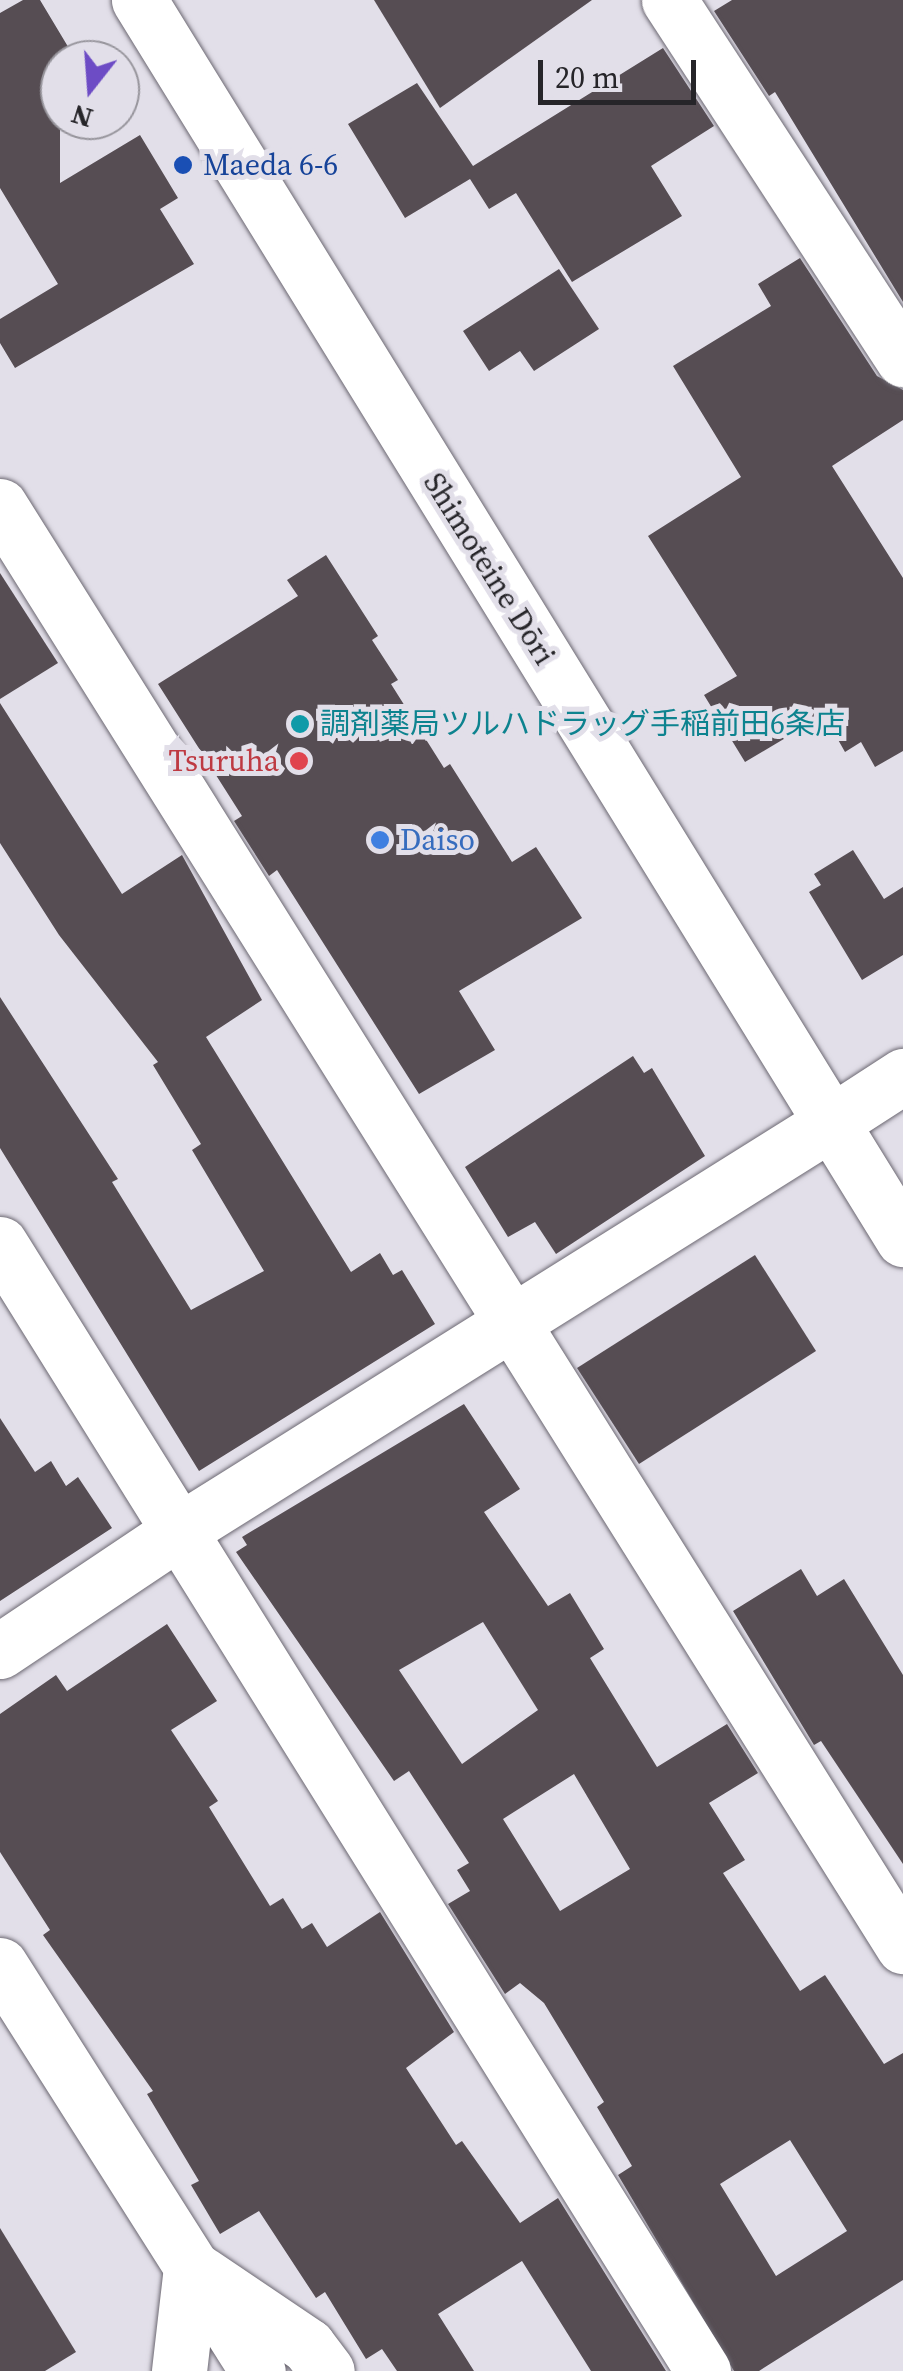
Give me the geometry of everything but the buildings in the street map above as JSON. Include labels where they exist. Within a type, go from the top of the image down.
[{"type":"street","name":"Shimoteine Dōri","points":[[140,0],[903,1239]]},
{"type":"street","points":[[669,0],[903,360]]},
{"type":"street","points":[[0,506],[903,1946]]},
{"type":"street","points":[[0,1651],[179,1531],[903,1076]]},
{"type":"street","points":[[0,1244],[703,2371]]},
{"type":"street","points":[[0,1965],[258,2371]]},
{"type":"street","points":[[180,2371],[191,2267]]},
{"type":"street","points":[[191,2267],[308,2346],[326,2371]]},
{"type":"place","name":"Maeda 6-6","points":[[183,165]]},
{"type":"place","name":"調剤薬局ツルハドラッグ手稲前田6条店","points":[[300,724]]},
{"type":"place","name":"Tsuruha","points":[[299,761]]},
{"type":"place","name":"Daiso","points":[[380,840]]}]
